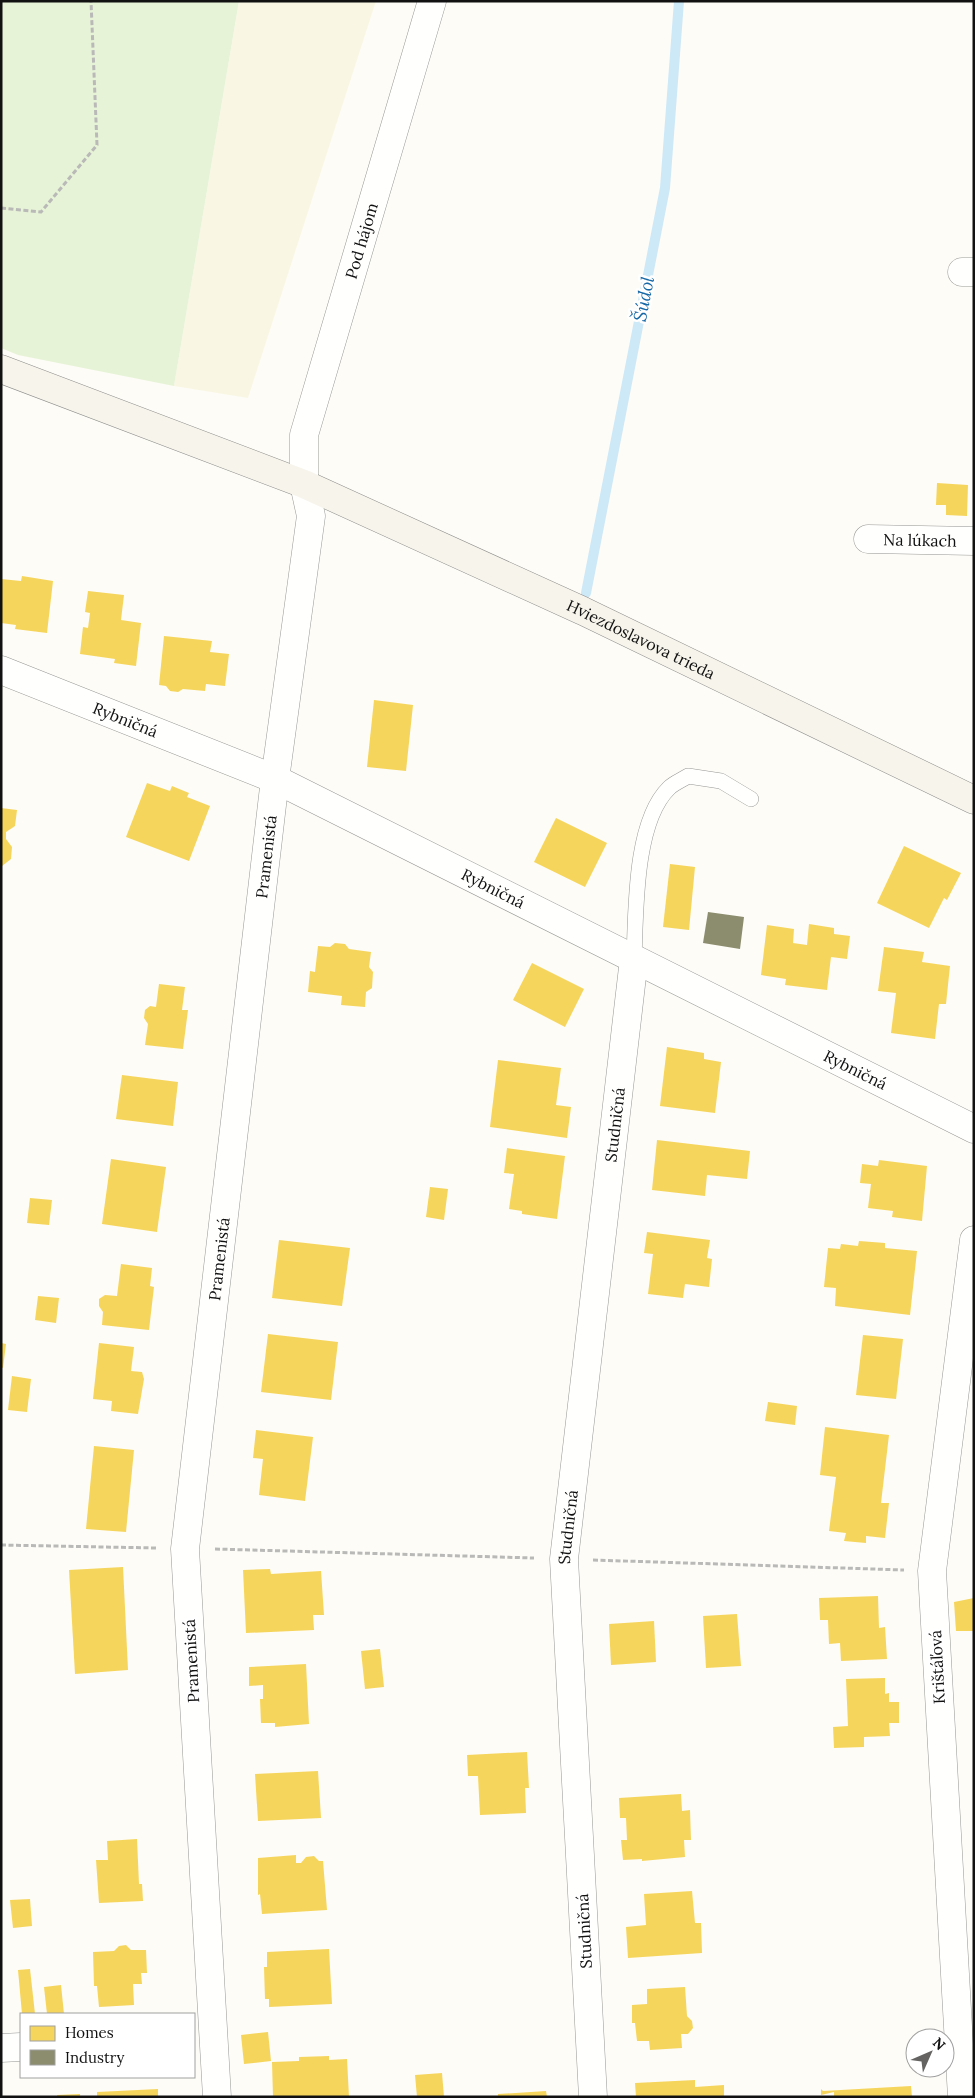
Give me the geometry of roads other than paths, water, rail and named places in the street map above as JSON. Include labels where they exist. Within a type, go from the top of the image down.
[{"type":"street","name":"Pod hájom","points":[[304,484],[304,435],[432,1]]},
{"type":"street","name":"Hviezdoslavova trieda","points":[[1,369],[304,484],[583,610],[974,800]]},
{"type":"street","name":"Pramenistá","points":[[217,2097],[204,2037],[185,1548],[275,779],[311,516],[304,484]]},
{"type":"street","name":"Na lúkach","points":[[868,539],[974,542]]},
{"type":"street","name":"Rybničná","points":[[1,670],[275,779],[974,1129]]},
{"type":"street","name":"Studničná","points":[[593,2097],[564,1559],[634,958]]},
{"type":"street","name":"Krištáľová","points":[[962,2097],[932,1571],[974,1240]]},
{"type":"street","points":[[1,2048],[20,2047]]},
{"type":"lane","points":[[634,958],[641,852],[653,810],[669,788],[688,776],[722,782],[751,799]]},
{"type":"waterway","name":"Šúdol","points":[[586,593],[665,188],[679,1]]}]
